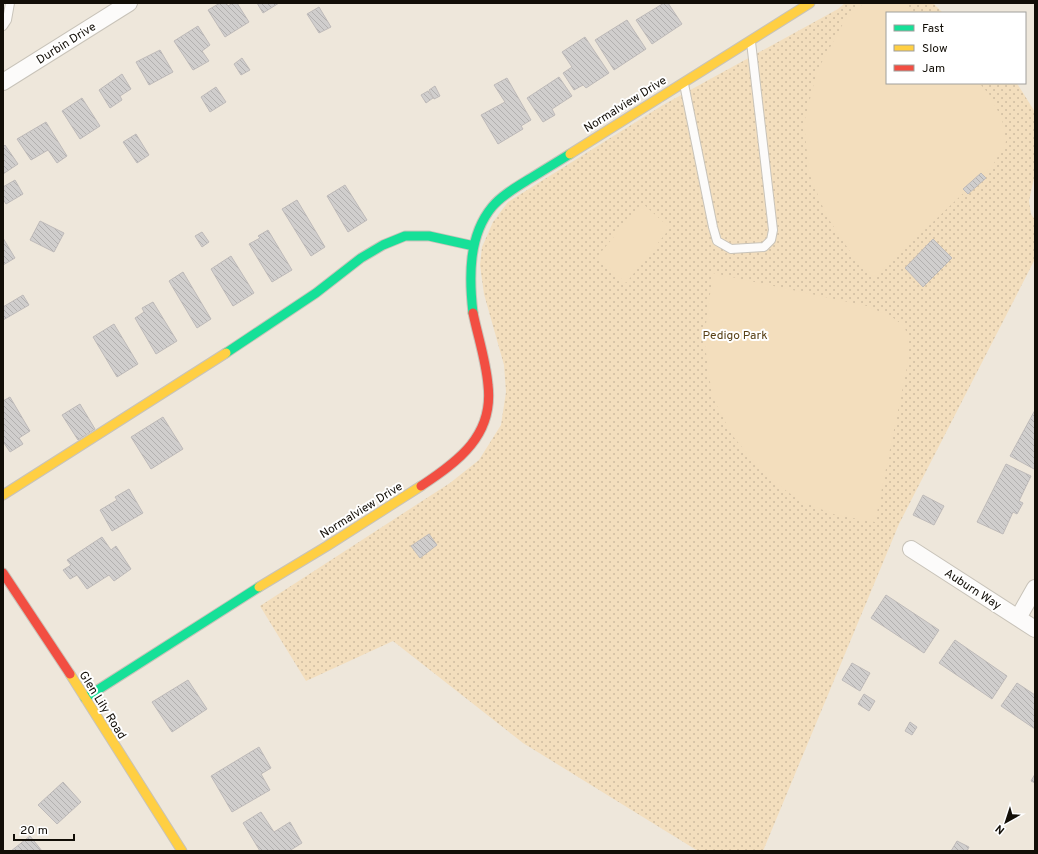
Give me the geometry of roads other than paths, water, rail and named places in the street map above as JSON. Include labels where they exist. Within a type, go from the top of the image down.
[{"type":"street","name":"Durbin Drive","points":[[3,82],[129,3]]},
{"type":"street","name":"Normalview Drive","points":[[85,698],[202,622],[384,510],[430,480],[467,450],[480,433],[490,397],[489,380],[476,327],[471,295],[474,246],[482,224],[491,208],[505,196],[810,3]]},
{"type":"street","points":[[3,495],[205,367],[316,293],[361,258],[383,245],[405,236],[429,236],[474,246]]},
{"type":"street","name":"Auburn Way","points":[[911,548],[1035,629]]},
{"type":"street","name":"Glen Lily Road","points":[[3,573],[85,698],[182,851]]},
{"type":"street","points":[[1018,618],[1035,588]]},
{"type":"lane","points":[[3,26],[7,20],[10,3]]},
{"type":"lane","points":[[683,82],[713,227],[718,241],[731,249],[764,247],[771,240],[773,230],[751,40]]},
{"type":"park label","name":"Pedigo Park","points":[[735,335]]}]
